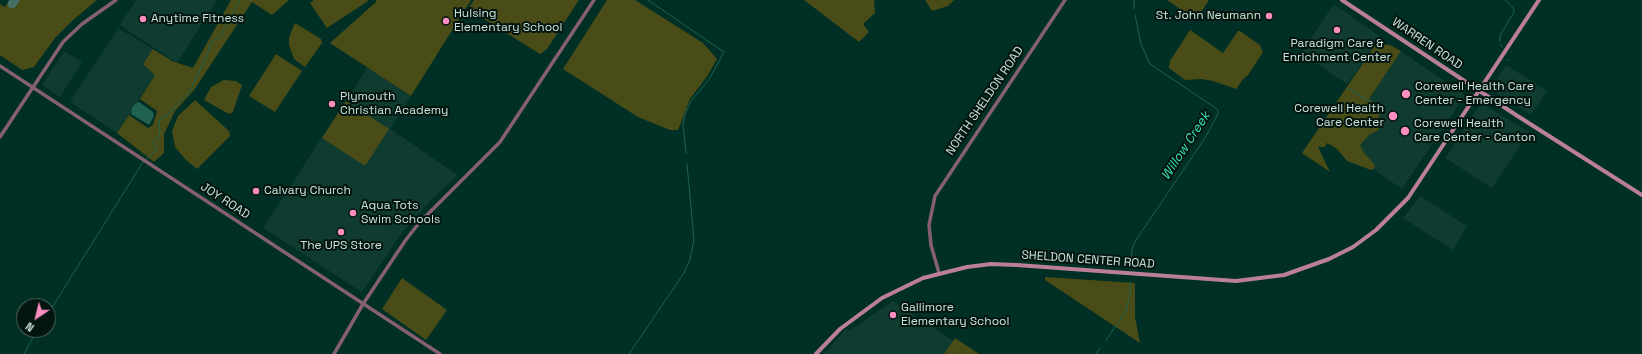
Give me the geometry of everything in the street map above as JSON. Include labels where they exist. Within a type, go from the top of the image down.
[{"type":"main road","name":"WARREN ROAD","points":[[1342,0],[1480,92],[1642,195]]},
{"type":"main road","name":"SHELDON CENTER ROAD","points":[[816,354],[840,329],[894,291],[915,281],[939,273],[967,267],[1004,264],[1236,281],[1284,275],[1329,259],[1371,234],[1402,205],[1424,177],[1539,0]]},
{"type":"street","points":[[0,137],[32,87],[67,37],[115,0]]},
{"type":"street","points":[[334,354],[363,304],[413,230],[485,160],[506,135],[594,0]]},
{"type":"street","name":"NORTH SHELDON ROAD","points":[[939,273],[931,245],[929,218],[935,196],[942,183],[1065,0]]},
{"type":"street","name":"JOY ROAD","points":[[0,66],[440,354]]},
{"type":"shaded area","points":[[18,0],[97,0],[72,21],[55,38],[34,67],[22,70],[0,55],[0,4],[5,7],[8,3],[13,6]]},
{"type":"shaded area","points":[[136,0],[217,0],[177,63],[120,25]]},
{"type":"shaded area","points":[[231,0],[289,0],[272,15],[252,2],[194,90],[175,111],[164,134],[164,153],[154,162],[117,133],[129,115],[148,128],[153,125],[157,111],[140,99],[155,75],[143,64],[153,49],[172,61],[193,68]]},
{"type":"shaded area","points":[[314,0],[368,1],[327,28],[310,3]]},
{"type":"shaded area","points":[[376,0],[471,0],[411,96],[330,43],[376,2]]},
{"type":"shaded area","points":[[474,0],[579,0],[547,49],[540,54],[468,9]]},
{"type":"shaded area","points":[[607,0],[635,0],[703,43],[717,59],[708,75],[690,99],[678,130],[670,130],[638,117],[563,69]]},
{"type":"shaded area","points":[[804,0],[874,0],[875,13],[863,24],[869,32],[859,42]]},
{"type":"shaded area","points":[[925,0],[954,0],[948,6],[932,11]]},
{"type":"shaded area","points":[[1167,0],[1209,0],[1196,20]]},
{"type":"shaded area","points":[[1334,4],[1381,37],[1347,84],[1301,53]]},
{"type":"shaded area","points":[[295,23],[321,39],[322,43],[305,67],[294,59],[289,45],[289,37]]},
{"type":"shaded area","points":[[118,28],[153,49],[143,64],[155,75],[117,133],[70,102]]},
{"type":"shaded area","points":[[1190,30],[1223,53],[1238,31],[1240,31],[1260,45],[1263,52],[1248,75],[1236,89],[1213,81],[1201,79],[1185,80],[1169,68],[1170,61]]},
{"type":"shaded area","points":[[1376,44],[1390,45],[1401,51],[1369,99],[1383,109],[1378,118],[1379,130],[1369,135],[1360,145],[1364,153],[1375,165],[1374,169],[1371,170],[1347,161],[1336,148],[1327,143],[1325,147],[1318,147],[1330,172],[1302,153]]},
{"type":"shaded area","points":[[64,51],[82,62],[60,97],[42,85]]},
{"type":"shaded area","name":"Corewell Health Care Center - Canton","points":[[1401,51],[1465,95],[1402,189],[1353,155],[1383,109],[1369,99]]},
{"type":"shaded area","points":[[276,54],[302,71],[275,112],[249,96]]},
{"type":"shaded area","points":[[1506,65],[1547,91],[1531,115],[1491,89]]},
{"type":"shaded area","points":[[368,67],[411,96],[390,129],[458,175],[430,201],[401,234],[362,292],[263,228]]},
{"type":"shaded area","points":[[224,80],[236,81],[242,85],[233,112],[229,114],[204,100],[211,87]]},
{"type":"shaded area","points":[[195,100],[229,131],[230,136],[197,169],[186,160],[175,147],[172,131],[178,116]]},
{"type":"shaded area","points":[[346,101],[389,129],[365,166],[322,138]]},
{"type":"shaded area","points":[[139,102],[153,112],[154,116],[149,125],[131,114],[132,107]]},
{"type":"shaded area","points":[[1481,103],[1529,132],[1492,188],[1445,158]]},
{"type":"shaded area","points":[[1420,196],[1467,226],[1453,250],[1403,218]]},
{"type":"shaded area","points":[[1045,277],[1135,283],[1135,317],[1140,343],[1045,280]]},
{"type":"shaded area","points":[[402,278],[447,310],[426,340],[382,309]]},
{"type":"shaded area","name":"Gallimore Elementary School","points":[[893,301],[973,354],[824,354],[846,329],[849,331]]},
{"type":"shaded area","points":[[955,338],[979,354],[944,354]]},
{"type":"waterway","points":[[145,160],[157,150],[153,143],[160,134],[159,120],[171,112],[173,108],[190,91],[208,53],[211,42],[220,37],[240,0]]},
{"type":"waterway","points":[[648,0],[724,52],[710,78],[691,101],[685,114],[683,124],[686,153]]},
{"type":"waterway","name":"Willow Creek","points":[[1134,0],[1134,9]]},
{"type":"waterway","points":[[1500,41],[1500,35],[1514,12],[1513,8],[1505,0]]},
{"type":"waterway","name":"Willow Creek","points":[[1131,267],[1132,249],[1136,240],[1205,138],[1218,114],[1218,110],[1150,64],[1141,44],[1135,15]]},
{"type":"waterway","points":[[1348,88],[1381,109]]},
{"type":"waterway","points":[[56,301],[143,162]]},
{"type":"waterway","points":[[629,354],[684,273],[690,259],[694,240],[687,164]]},
{"type":"waterway","name":"Willow Creek","points":[[1106,340],[1126,311],[1130,293],[1130,282]]},
{"type":"waterway","points":[[24,354],[33,338]]},
{"type":"waterway","name":"Willow Creek","points":[[1096,354],[1100,348]]},
{"type":"taxiway","points":[[12,4],[15,0]]},
{"type":"place","name":"St. John Neumann","points":[[1269,16]]},
{"type":"place","name":"Anytime Fitness","points":[[143,19]]},
{"type":"place","name":"Hulsing Elementary School","points":[[446,21]]},
{"type":"place","name":"Paradigm Care & Enrichment Center","points":[[1337,30]]},
{"type":"place","name":"Corewell Health Care Center - Emergency","points":[[1406,94]]},
{"type":"place","name":"Plymouth Christian Academy","points":[[332,104]]},
{"type":"place","name":"Corewell Health Care Center","points":[[1393,116]]},
{"type":"place","name":"Corewell Health Care Center - Canton","points":[[1405,131]]},
{"type":"place","name":"Calvary Church","points":[[256,191]]},
{"type":"place","name":"Aqua Tots Swim Schools","points":[[353,213]]},
{"type":"place","name":"The UPS Store","points":[[341,232]]},
{"type":"place","name":"Gallimore Elementary School","points":[[893,315]]}]
